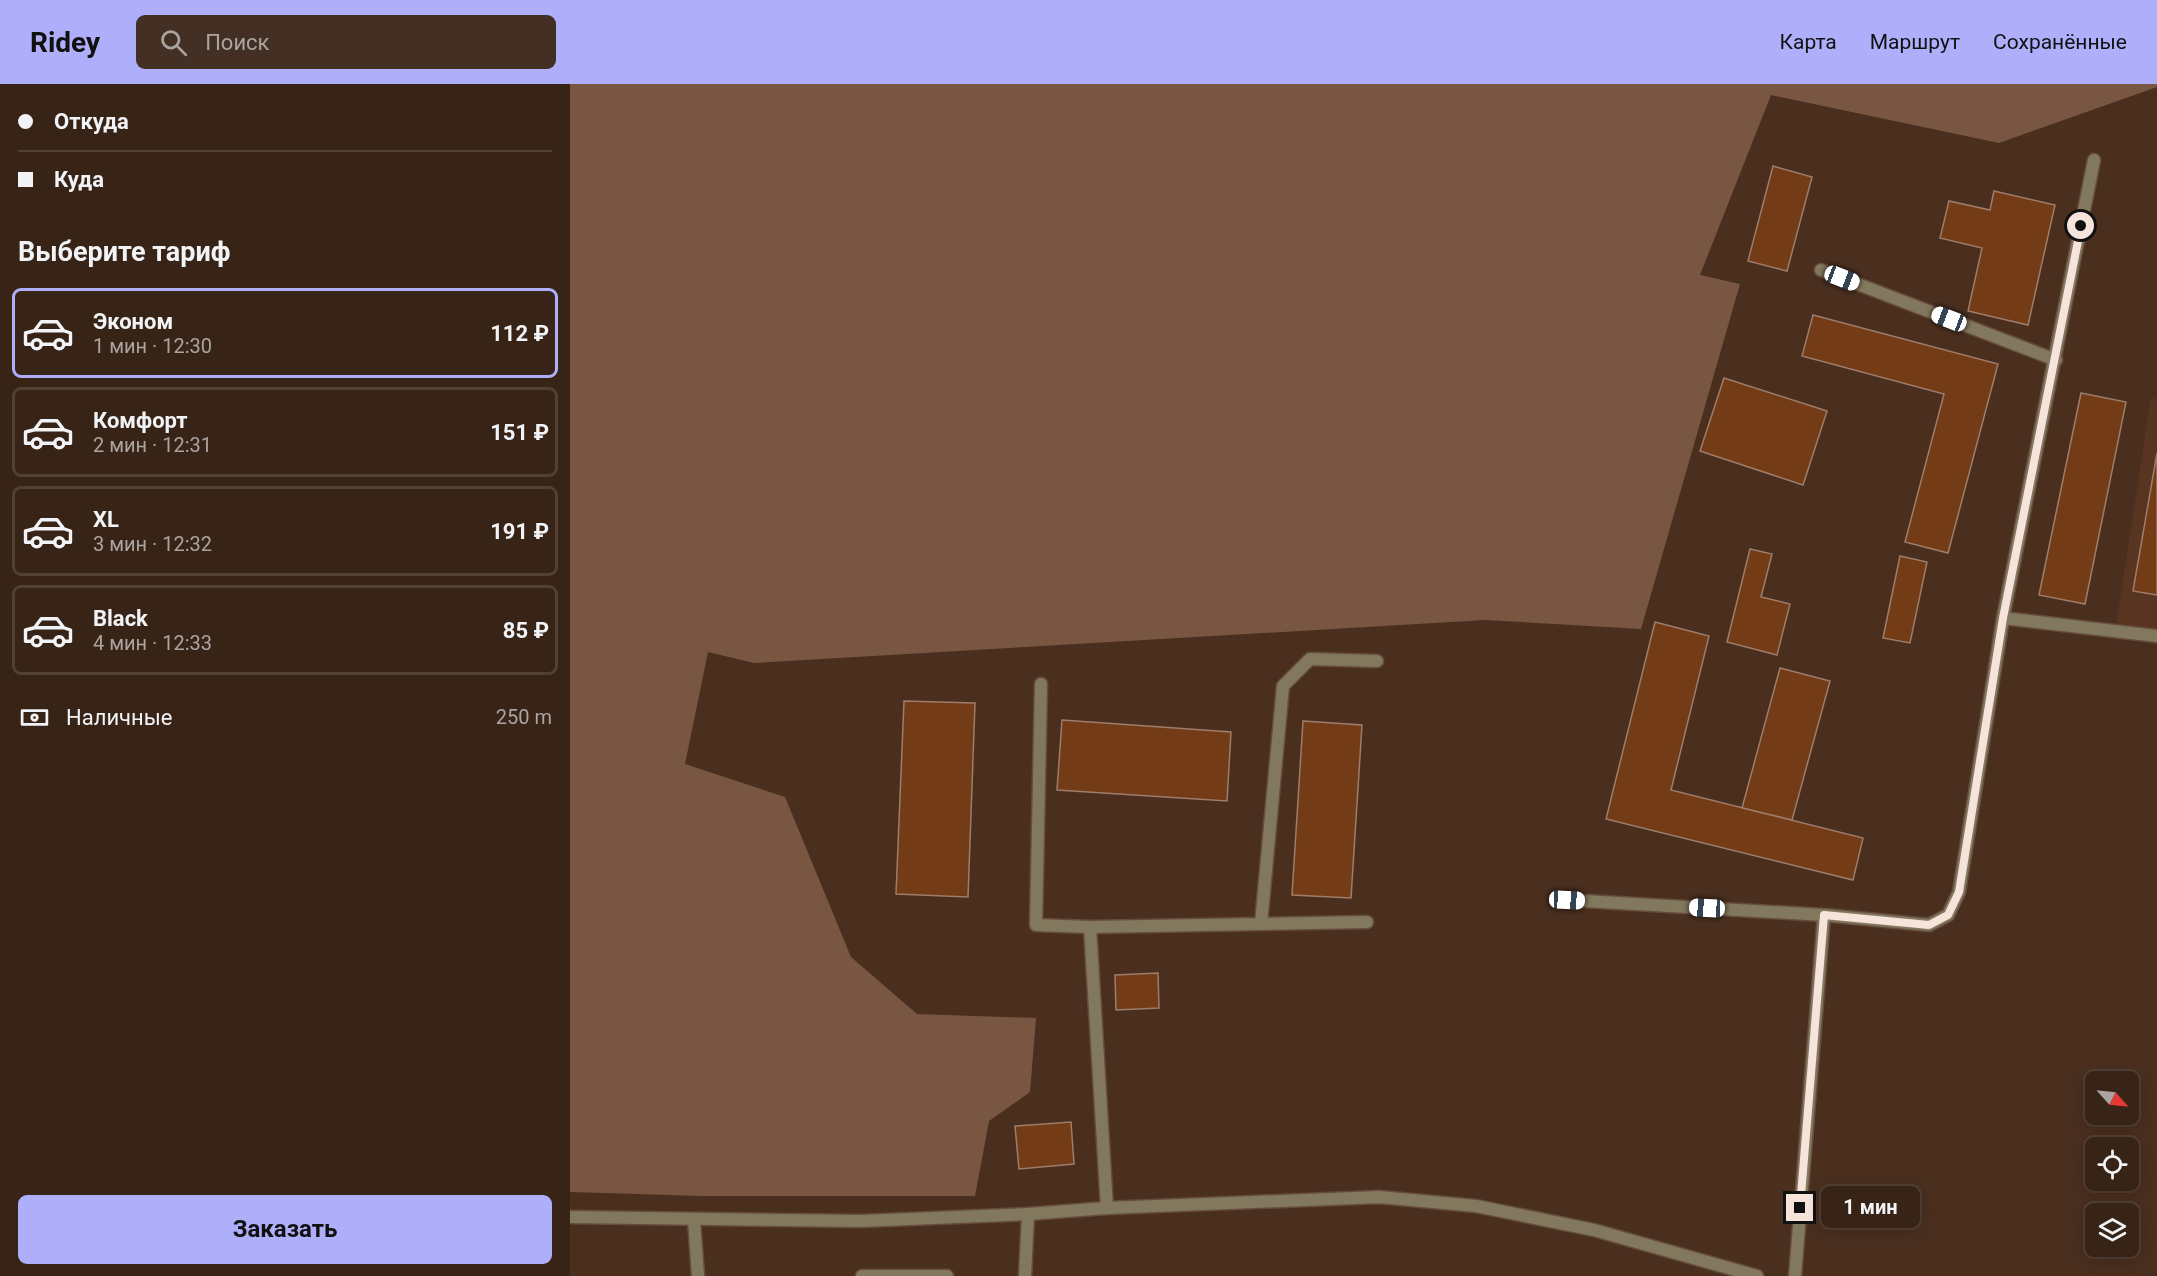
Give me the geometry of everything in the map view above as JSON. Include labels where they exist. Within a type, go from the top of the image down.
[{"type":"street","points":[[1567,900],[1824,915],[1929,925],[1948,915],[1959,892],[2003,618],[2094,160]]},
{"type":"street","points":[[1821,270],[2056,360]]},
{"type":"street","points":[[2003,618],[2157,636]]},
{"type":"street","points":[[1261,924],[1283,686],[1310,659],[1377,660]]},
{"type":"street","points":[[1041,684],[1036,925],[1090,927],[1367,922]]},
{"type":"street","points":[[1795,1276],[1824,915]]},
{"type":"street","points":[[1090,927],[1107,1208]]},
{"type":"street","points":[[570,1217],[861,1221],[1379,1197],[1476,1206],[1594,1230],[1757,1276]]},
{"type":"street","points":[[1024,1276],[1028,1214]]},
{"type":"street","points":[[694,1220],[698,1276]]},
{"type":"street","points":[[862,1276],[947,1276]]},
{"type":"shaded area","points":[[570,84],[2157,84],[2157,87],[1999,143],[1771,95],[1700,275],[1740,284],[1641,629],[1485,620],[754,663],[708,652],[685,764],[785,797],[851,957],[917,1014],[1036,1018],[1030,1092],[989,1121],[975,1196],[702,1196],[570,1192]]},
{"type":"shaded area","points":[[2151,397],[2157,400],[2157,639],[2116,625]]},
{"type":"building","points":[[1773,166],[1812,177],[1787,271],[1748,261]]},
{"type":"building","points":[[1994,191],[2055,205],[2028,325],[1968,311],[1982,248],[1940,238],[1949,201],[1990,210]]},
{"type":"building","points":[[1813,315],[1998,364],[1948,553],[1905,542],[1944,394],[1802,356]]},
{"type":"building","points":[[1724,378],[1827,411],[1803,485],[1700,451]]},
{"type":"building","points":[[2081,393],[2126,402],[2085,604],[2039,595]]},
{"type":"building","points":[[2157,453],[2157,595],[2133,591]]},
{"type":"building","points":[[1750,549],[1772,554],[1761,597],[1790,604],[1777,655],[1727,642]]},
{"type":"building","points":[[1900,556],[1927,562],[1910,643],[1883,638]]},
{"type":"building","points":[[1655,622],[1709,636],[1671,790],[1863,838],[1853,880],[1606,819]]},
{"type":"building","points":[[1780,668],[1830,681],[1792,820],[1742,808]]},
{"type":"building","points":[[904,701],[975,703],[968,897],[896,894]]},
{"type":"building","points":[[1062,720],[1231,732],[1227,801],[1057,790]]},
{"type":"building","points":[[1303,721],[1362,725],[1351,898],[1292,895]]},
{"type":"building","points":[[1158,973],[1159,1008],[1116,1010],[1115,975]]},
{"type":"building","points":[[1071,1122],[1074,1164],[1019,1169],[1015,1126]]},
{"type":"route","points":[[1800,1208],[1824,915],[1929,925],[1948,915],[1959,892],[2003,618],[2081,226]]}]
